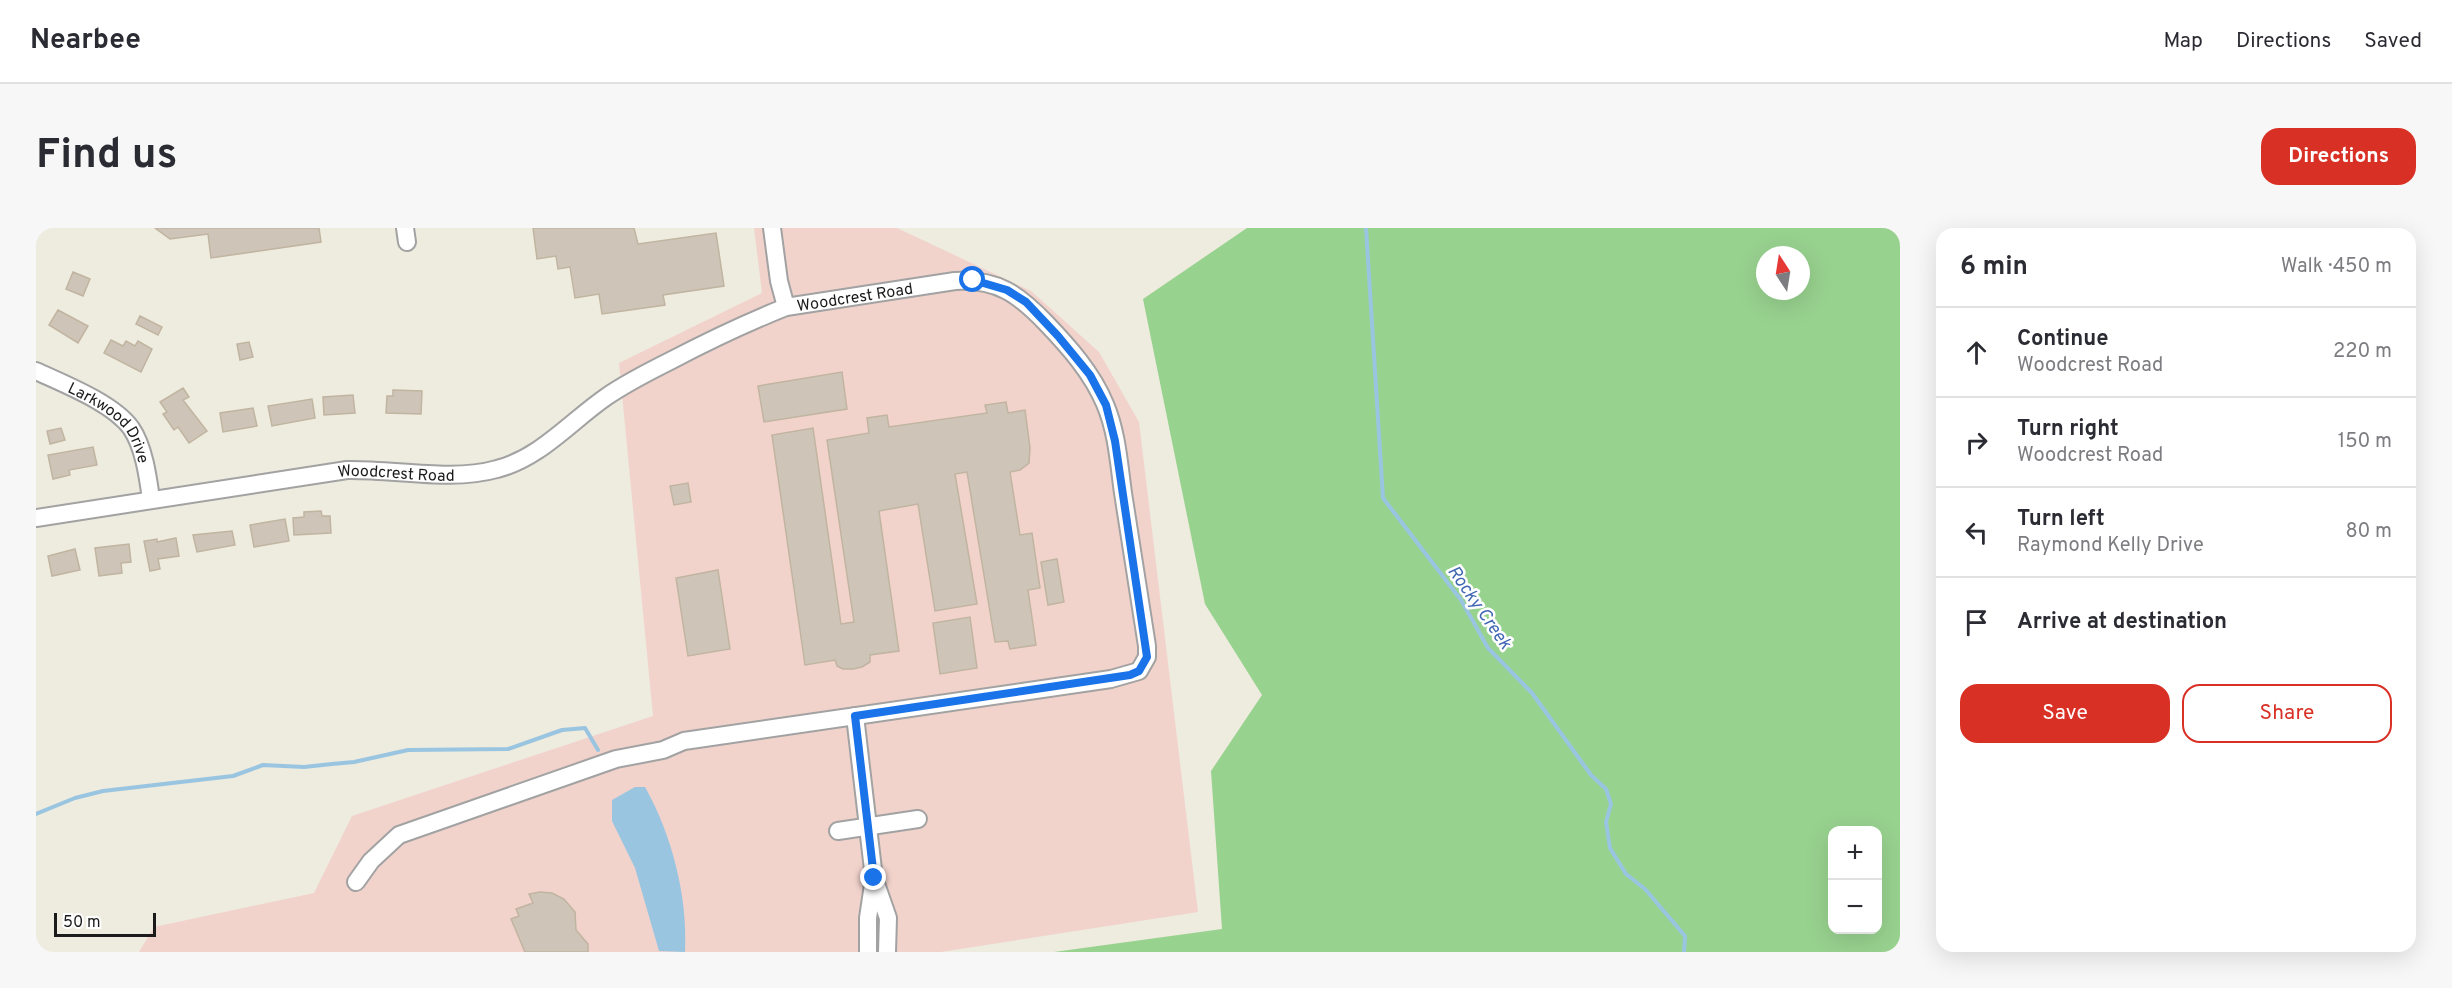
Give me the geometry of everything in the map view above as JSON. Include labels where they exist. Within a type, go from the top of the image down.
[{"type":"street","points":[[772,228],[779,281],[786,307]]},
{"type":"street","name":"Woodcrest Road","points":[[36,518],[346,470],[381,469],[460,475],[499,469],[536,452],[606,396],[640,376],[724,333],[786,307],[955,281],[981,282],[1007,290],[1026,302],[1058,336],[1090,375],[1106,405],[1115,441],[1147,657],[1139,671],[1111,679],[855,716]]},
{"type":"street","name":"Larkwood Drive","points":[[36,370],[102,405],[124,420],[137,440],[151,499]]},
{"type":"street","points":[[357,882],[371,861],[399,835],[616,759],[663,750],[684,741],[855,716],[874,878],[888,918],[887,952]]},
{"type":"street","points":[[838,831],[918,819]]},
{"type":"street","points":[[868,952],[868,918],[874,878]]},
{"type":"shaded area","points":[[754,228],[897,228],[1031,291],[1099,352],[1139,422],[1198,912],[941,952],[139,952],[154,927],[314,893],[352,816],[653,716],[619,363],[762,293]]},
{"type":"green space","points":[[1247,228],[1900,228],[1900,952],[1054,952],[1222,929],[1211,771],[1262,695],[1205,604],[1143,299]]},
{"type":"water","points":[[635,787],[645,787],[670,846],[681,888],[685,952],[659,951],[635,868],[612,821],[612,800]]},
{"type":"building","points":[[155,228],[319,228],[321,242],[211,258],[208,234],[170,239]]},
{"type":"building","points":[[533,228],[634,228],[638,244],[716,233],[724,286],[663,295],[665,305],[602,314],[599,294],[575,298],[570,267],[558,269],[556,256],[537,259]]},
{"type":"building","points":[[73,272],[90,279],[83,296],[66,289]]},
{"type":"building","points":[[58,310],[88,326],[78,343],[49,325]]},
{"type":"building","points":[[140,316],[162,327],[158,335],[136,324]]},
{"type":"building","points":[[111,340],[123,346],[126,341],[135,346],[138,341],[152,349],[141,372],[104,353]]},
{"type":"building","points":[[249,342],[253,357],[240,360],[237,344]]},
{"type":"building","points":[[842,372],[847,409],[764,422],[758,386]]},
{"type":"building","points":[[183,388],[189,397],[183,400],[207,431],[189,443],[178,427],[174,430],[163,414],[167,412],[160,402]]},
{"type":"building","points":[[393,390],[422,391],[421,414],[386,413],[387,396],[393,396]]},
{"type":"building","points":[[353,395],[355,413],[324,415],[323,397]]},
{"type":"building","points":[[312,399],[315,418],[272,426],[268,406]]},
{"type":"building","points":[[1006,402],[1008,413],[1025,410],[1030,448],[1029,463],[1020,470],[1010,472],[1020,535],[1032,533],[1040,588],[1028,590],[1036,645],[1010,649],[1008,641],[995,642],[967,472],[955,474],[977,604],[935,611],[918,504],[879,511],[899,651],[870,655],[870,662],[853,669],[843,669],[837,666],[835,660],[805,665],[772,435],[813,428],[841,624],[854,622],[827,440],[869,433],[867,418],[887,415],[889,427],[987,413],[985,405]]},
{"type":"building","points":[[253,408],[257,426],[223,432],[220,413]]},
{"type":"building","points":[[61,428],[65,440],[50,444],[47,431]]},
{"type":"building","points":[[93,447],[97,465],[69,470],[70,475],[53,479],[48,455]]},
{"type":"building","points":[[688,483],[691,502],[674,505],[670,486]]},
{"type":"building","points":[[321,511],[322,516],[330,516],[331,533],[294,535],[293,518],[304,517],[304,512]]},
{"type":"building","points":[[285,519],[289,541],[254,547],[250,525]]},
{"type":"building","points":[[232,531],[235,545],[197,552],[193,535]]},
{"type":"building","points":[[176,538],[179,556],[158,559],[160,569],[150,571],[144,541],[157,539],[157,542]]},
{"type":"building","points":[[129,544],[131,562],[121,563],[122,573],[99,576],[95,548]]},
{"type":"building","points":[[75,549],[80,570],[52,576],[48,556]]},
{"type":"building","points":[[1057,559],[1064,602],[1048,605],[1041,562]]},
{"type":"building","points":[[718,570],[730,649],[688,656],[676,578]]},
{"type":"building","points":[[970,617],[977,668],[940,674],[933,623]]},
{"type":"building","points":[[552,893],[564,899],[575,912],[576,930],[588,944],[588,952],[525,952],[511,919],[519,916],[516,909],[533,903],[529,894]]},
{"type":"waterway","name":"Rocky Creek","points":[[1366,228],[1383,498],[1461,600],[1488,648],[1532,693],[1591,775],[1606,789],[1611,804],[1606,822],[1610,848],[1626,874],[1645,889],[1685,936],[1684,952]]},
{"type":"waterway","points":[[36,814],[75,798],[103,791],[233,776],[263,765],[304,767],[354,762],[408,750],[508,749],[562,730],[585,728],[598,750]]},
{"type":"route","points":[[874,878],[855,716],[1130,675],[1139,671],[1147,657],[1115,441],[1106,405],[1090,375],[1026,302],[1007,290],[990,283],[973,280]]}]
